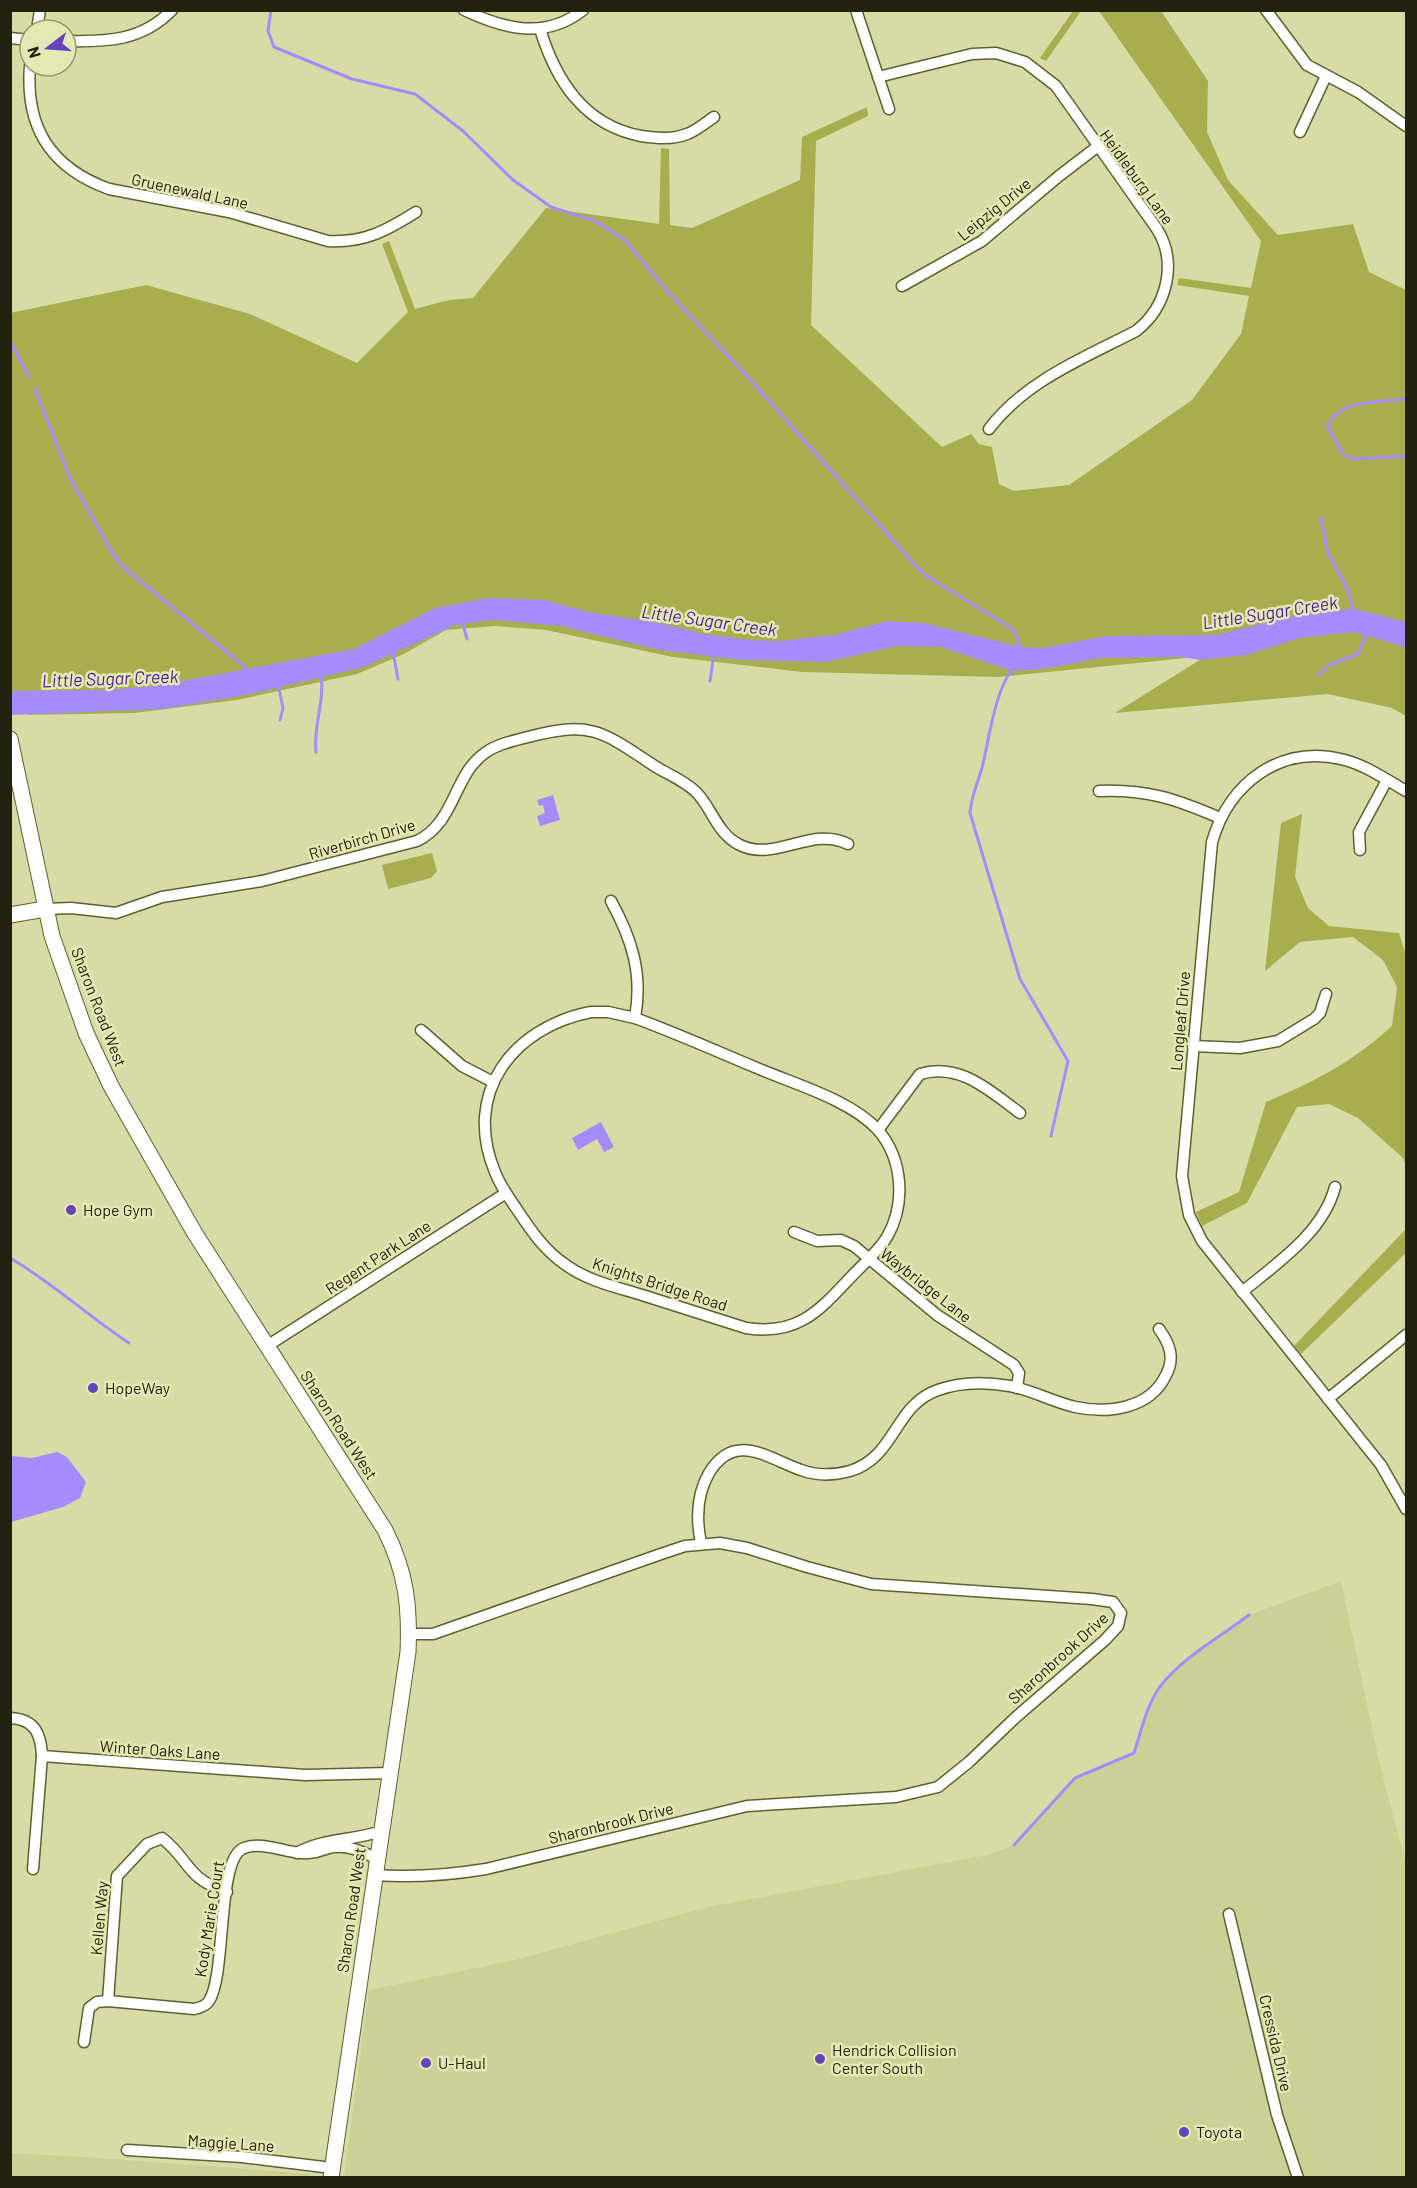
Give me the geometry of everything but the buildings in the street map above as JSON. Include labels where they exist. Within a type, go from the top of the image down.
[{"type":"main road","name":"Sharon Road West","points":[[11,743],[45,909],[70,992],[111,1086],[194,1232],[385,1530],[399,1563],[408,1596],[409,1634],[332,2173]]},
{"type":"main road","points":[[10,915],[45,909]]},
{"type":"street","points":[[78,41],[96,42],[129,37],[157,24],[172,10]]},
{"type":"street","points":[[464,10],[499,26],[531,31],[568,21],[583,10]]},
{"type":"street","points":[[856,10],[889,109]]},
{"type":"street","points":[[1266,10],[1302,60],[1326,76],[1358,92],[1407,126]]},
{"type":"street","points":[[540,29],[551,62],[564,87],[586,110],[617,128],[649,137],[676,137],[694,131],[714,117]]},
{"type":"street","name":"Heidleburg Lane","points":[[878,77],[972,54],[1010,56],[1025,62],[1050,80],[1164,240],[1168,270],[1161,300],[1153,315],[1141,327],[1056,372],[1003,410],[989,429]]},
{"type":"street","points":[[1300,132],[1326,76]]},
{"type":"street","name":"Gruenewald Lane","points":[[30,78],[30,102],[42,136],[63,164],[95,184],[109,189],[229,212],[328,241],[370,238],[416,212]]},
{"type":"street","name":"Leipzig Drive","points":[[903,286],[982,241],[1097,147]]},
{"type":"street","name":"Riverbirch Drive","points":[[45,909],[71,908],[116,913],[162,897],[262,881],[417,841],[434,831],[471,768],[486,752],[505,743],[565,728],[584,728],[614,739],[687,785],[704,802],[729,838],[746,848],[766,850],[823,837],[838,838],[848,844]]},
{"type":"street","name":"Longleaf Drive","points":[[1407,791],[1343,760],[1317,756],[1292,759],[1276,764],[1250,780],[1232,798],[1220,818],[1211,852],[1182,1156],[1184,1196],[1195,1229],[1242,1292],[1381,1465],[1407,1509]]},
{"type":"street","points":[[1360,850],[1359,832],[1387,780]]},
{"type":"street","points":[[1099,791],[1125,790],[1168,796],[1220,818]]},
{"type":"street","points":[[611,901],[629,936],[636,960],[638,987],[635,1018]]},
{"type":"street","points":[[1193,1046],[1240,1048],[1278,1041],[1314,1019],[1320,1013],[1326,994]]},
{"type":"street","name":"Knights Bridge Road","points":[[591,1012],[608,1012],[635,1018],[849,1108],[878,1130],[896,1166],[899,1193],[893,1223],[882,1244],[827,1302],[802,1321],[775,1330],[746,1328],[580,1274],[551,1253],[538,1239],[506,1193],[494,1170],[486,1136],[488,1099],[493,1082],[513,1051],[549,1024],[591,1012]]},
{"type":"street","points":[[421,1030],[462,1066],[493,1082]]},
{"type":"street","points":[[878,1130],[920,1074],[930,1071],[962,1074],[1020,1113]]},
{"type":"street","points":[[1242,1292],[1309,1232],[1329,1208],[1335,1187]]},
{"type":"street","name":"Regent Park Lane","points":[[267,1346],[506,1193]]},
{"type":"street","name":"Waybridge Lane","points":[[794,1232],[817,1241],[841,1240],[854,1246],[946,1322],[1014,1365],[1019,1373],[1017,1388]]},
{"type":"street","points":[[701,1543],[698,1515],[702,1487],[711,1470],[728,1454],[754,1450],[802,1471],[821,1474],[850,1470],[880,1455],[907,1412],[932,1392],[967,1384],[1017,1388],[1076,1407],[1106,1410],[1133,1405],[1159,1387],[1171,1364],[1168,1343],[1159,1329]]},
{"type":"street","points":[[1328,1399],[1407,1335]]},
{"type":"street","name":"Sharonbrook Drive","points":[[375,1875],[433,1877],[486,1869],[747,1806],[866,1800],[918,1793],[938,1786],[953,1776],[1105,1640],[1121,1621],[1120,1609],[1113,1602],[871,1584],[738,1545],[701,1543],[661,1554],[433,1634],[409,1634]]},
{"type":"street","points":[[10,1718],[29,1722],[37,1729],[41,1739],[42,1756],[33,1869]]},
{"type":"street","name":"Winter Oaks Lane","points":[[42,1756],[305,1775],[390,1773]]},
{"type":"street","name":"Kody Marie Court","points":[[108,2001],[194,2009],[202,2007],[209,2001],[215,1979],[233,1859],[242,1848],[259,1846],[297,1853],[381,1831]]},
{"type":"street","name":"Kellen Way","points":[[108,2001],[117,1876],[147,1844],[162,1838],[194,1875],[208,1886],[227,1892]]},
{"type":"street","name":"Kody Marie Court","points":[[342,1843],[376,1859]]},
{"type":"street","name":"Cressida Drive","points":[[1229,1914],[1277,2115],[1298,2178]]},
{"type":"street","points":[[84,2042],[89,2008],[97,2002],[108,2001]]},
{"type":"street","name":"Maggie Lane","points":[[128,2150],[242,2157],[332,2173]]},
{"type":"shaded area","points":[[1073,11],[1081,11],[1046,61],[1040,58]]},
{"type":"shaded area","points":[[1099,11],[1161,11],[1208,81],[1207,132],[1228,180],[1278,235],[1353,224],[1369,272],[1406,290],[1406,716],[1392,708],[1328,694],[1115,713],[1206,656],[999,677],[802,672],[673,657],[546,630],[495,626],[446,630],[404,654],[357,674],[237,700],[135,713],[27,715],[18,702],[10,702],[10,313],[146,285],[250,314],[357,363],[408,312],[382,244],[389,241],[415,309],[449,300],[473,298],[546,208],[659,224],[661,148],[669,149],[670,225],[692,228],[800,180],[802,137],[867,107],[868,116],[816,141],[811,325],[942,447],[971,434],[979,444],[992,447],[999,484],[1014,491],[1069,485],[1192,400],[1241,334],[1249,296],[1177,285],[1179,278],[1251,288],[1261,241]]},
{"type":"shaded area","points":[[488,598],[545,600],[588,612],[748,640],[780,641],[834,635],[888,621],[924,623],[1021,647],[1042,648],[1107,636],[1216,635],[1301,614],[1356,609],[1406,622],[1406,647],[1353,632],[1300,638],[1247,655],[1200,660],[1181,657],[1100,658],[1043,669],[1012,671],[941,647],[898,646],[826,662],[742,660],[659,650],[561,626],[493,620],[455,625],[364,667],[247,695],[162,709],[11,715],[11,691],[109,690],[155,686],[354,649],[435,608]]},
{"type":"shaded area","points":[[553,795],[560,820],[540,826],[537,816],[545,813],[543,805],[539,806],[537,800]]},
{"type":"shaded area","points":[[1302,814],[1295,877],[1308,908],[1329,926],[1399,933],[1406,955],[1406,1165],[1402,1157],[1358,1118],[1329,1104],[1297,1107],[1247,1203],[1202,1226],[1196,1212],[1239,1192],[1266,1102],[1347,1061],[1392,1026],[1397,987],[1383,960],[1353,937],[1300,942],[1265,971],[1281,823]]},
{"type":"shaded area","points":[[432,853],[437,871],[431,878],[388,889],[382,865]]},
{"type":"shaded area","points":[[601,1122],[614,1147],[604,1152],[597,1139],[578,1150],[572,1138]]},
{"type":"shaded area","points":[[1406,1229],[1406,1253],[1301,1354],[1294,1346]]},
{"type":"shaded area","points":[[57,1452],[67,1457],[86,1482],[80,1498],[63,1507],[11,1522],[11,1456],[32,1458]]},
{"type":"shaded area","points":[[1341,1581],[1379,1761],[1406,1865],[1406,2177],[344,2178],[369,1990],[515,1960],[708,1907],[987,1855],[1014,1845],[1075,1778],[1134,1753],[1146,1715],[1158,1690],[1178,1666],[1249,1615]]},
{"type":"shaded area","points":[[11,2153],[311,2174],[310,2178],[11,2177]]},
{"type":"waterway","points":[[271,10],[268,31],[274,47],[352,79],[415,94],[463,131],[513,180],[551,207],[595,221],[626,241],[667,291],[745,374],[915,565],[925,575],[1013,629],[1022,651]]},
{"type":"waterway","points":[[10,341],[29,377]]},
{"type":"waterway","points":[[35,389],[69,476],[113,554],[123,567],[250,671]]},
{"type":"waterway","points":[[1406,399],[1351,406],[1333,417],[1327,426],[1343,454],[1353,459],[1406,456]]},
{"type":"waterway","points":[[1321,518],[1328,553],[1346,586],[1354,611]]},
{"type":"waterway","points":[[462,621],[467,639]]},
{"type":"waterway","points":[[1318,675],[1329,665],[1358,654],[1367,633]]},
{"type":"waterway","points":[[393,652],[398,679]]},
{"type":"waterway","points":[[710,681],[714,653]]},
{"type":"waterway","points":[[1014,668],[1002,687],[998,699],[970,813],[1020,979],[1068,1061],[1051,1136]]},
{"type":"waterway","points":[[316,752],[321,675]]},
{"type":"waterway","points":[[278,684],[283,708],[280,720]]},
{"type":"waterway","points":[[10,1258],[129,1343]]},
{"type":"waterway","points":[[1014,1845],[1075,1778],[1134,1753],[1151,1703],[1168,1677],[1189,1658],[1249,1615]]},
{"type":"place","name":"Hope Gym","points":[[71,1210]]},
{"type":"place","name":"HopeWay","points":[[93,1388]]},
{"type":"place","name":"Hendrick Collision Center South","points":[[820,2059]]},
{"type":"place","name":"U-Haul","points":[[426,2063]]},
{"type":"place","name":"Toyota","points":[[1184,2132]]},
{"type":"water label","name":"Little Sugar Creek","points":[[1270,613]]},
{"type":"water label","name":"Little Sugar Creek","points":[[709,621]]},
{"type":"water label","name":"Little Sugar Creek","points":[[110,679]]}]
